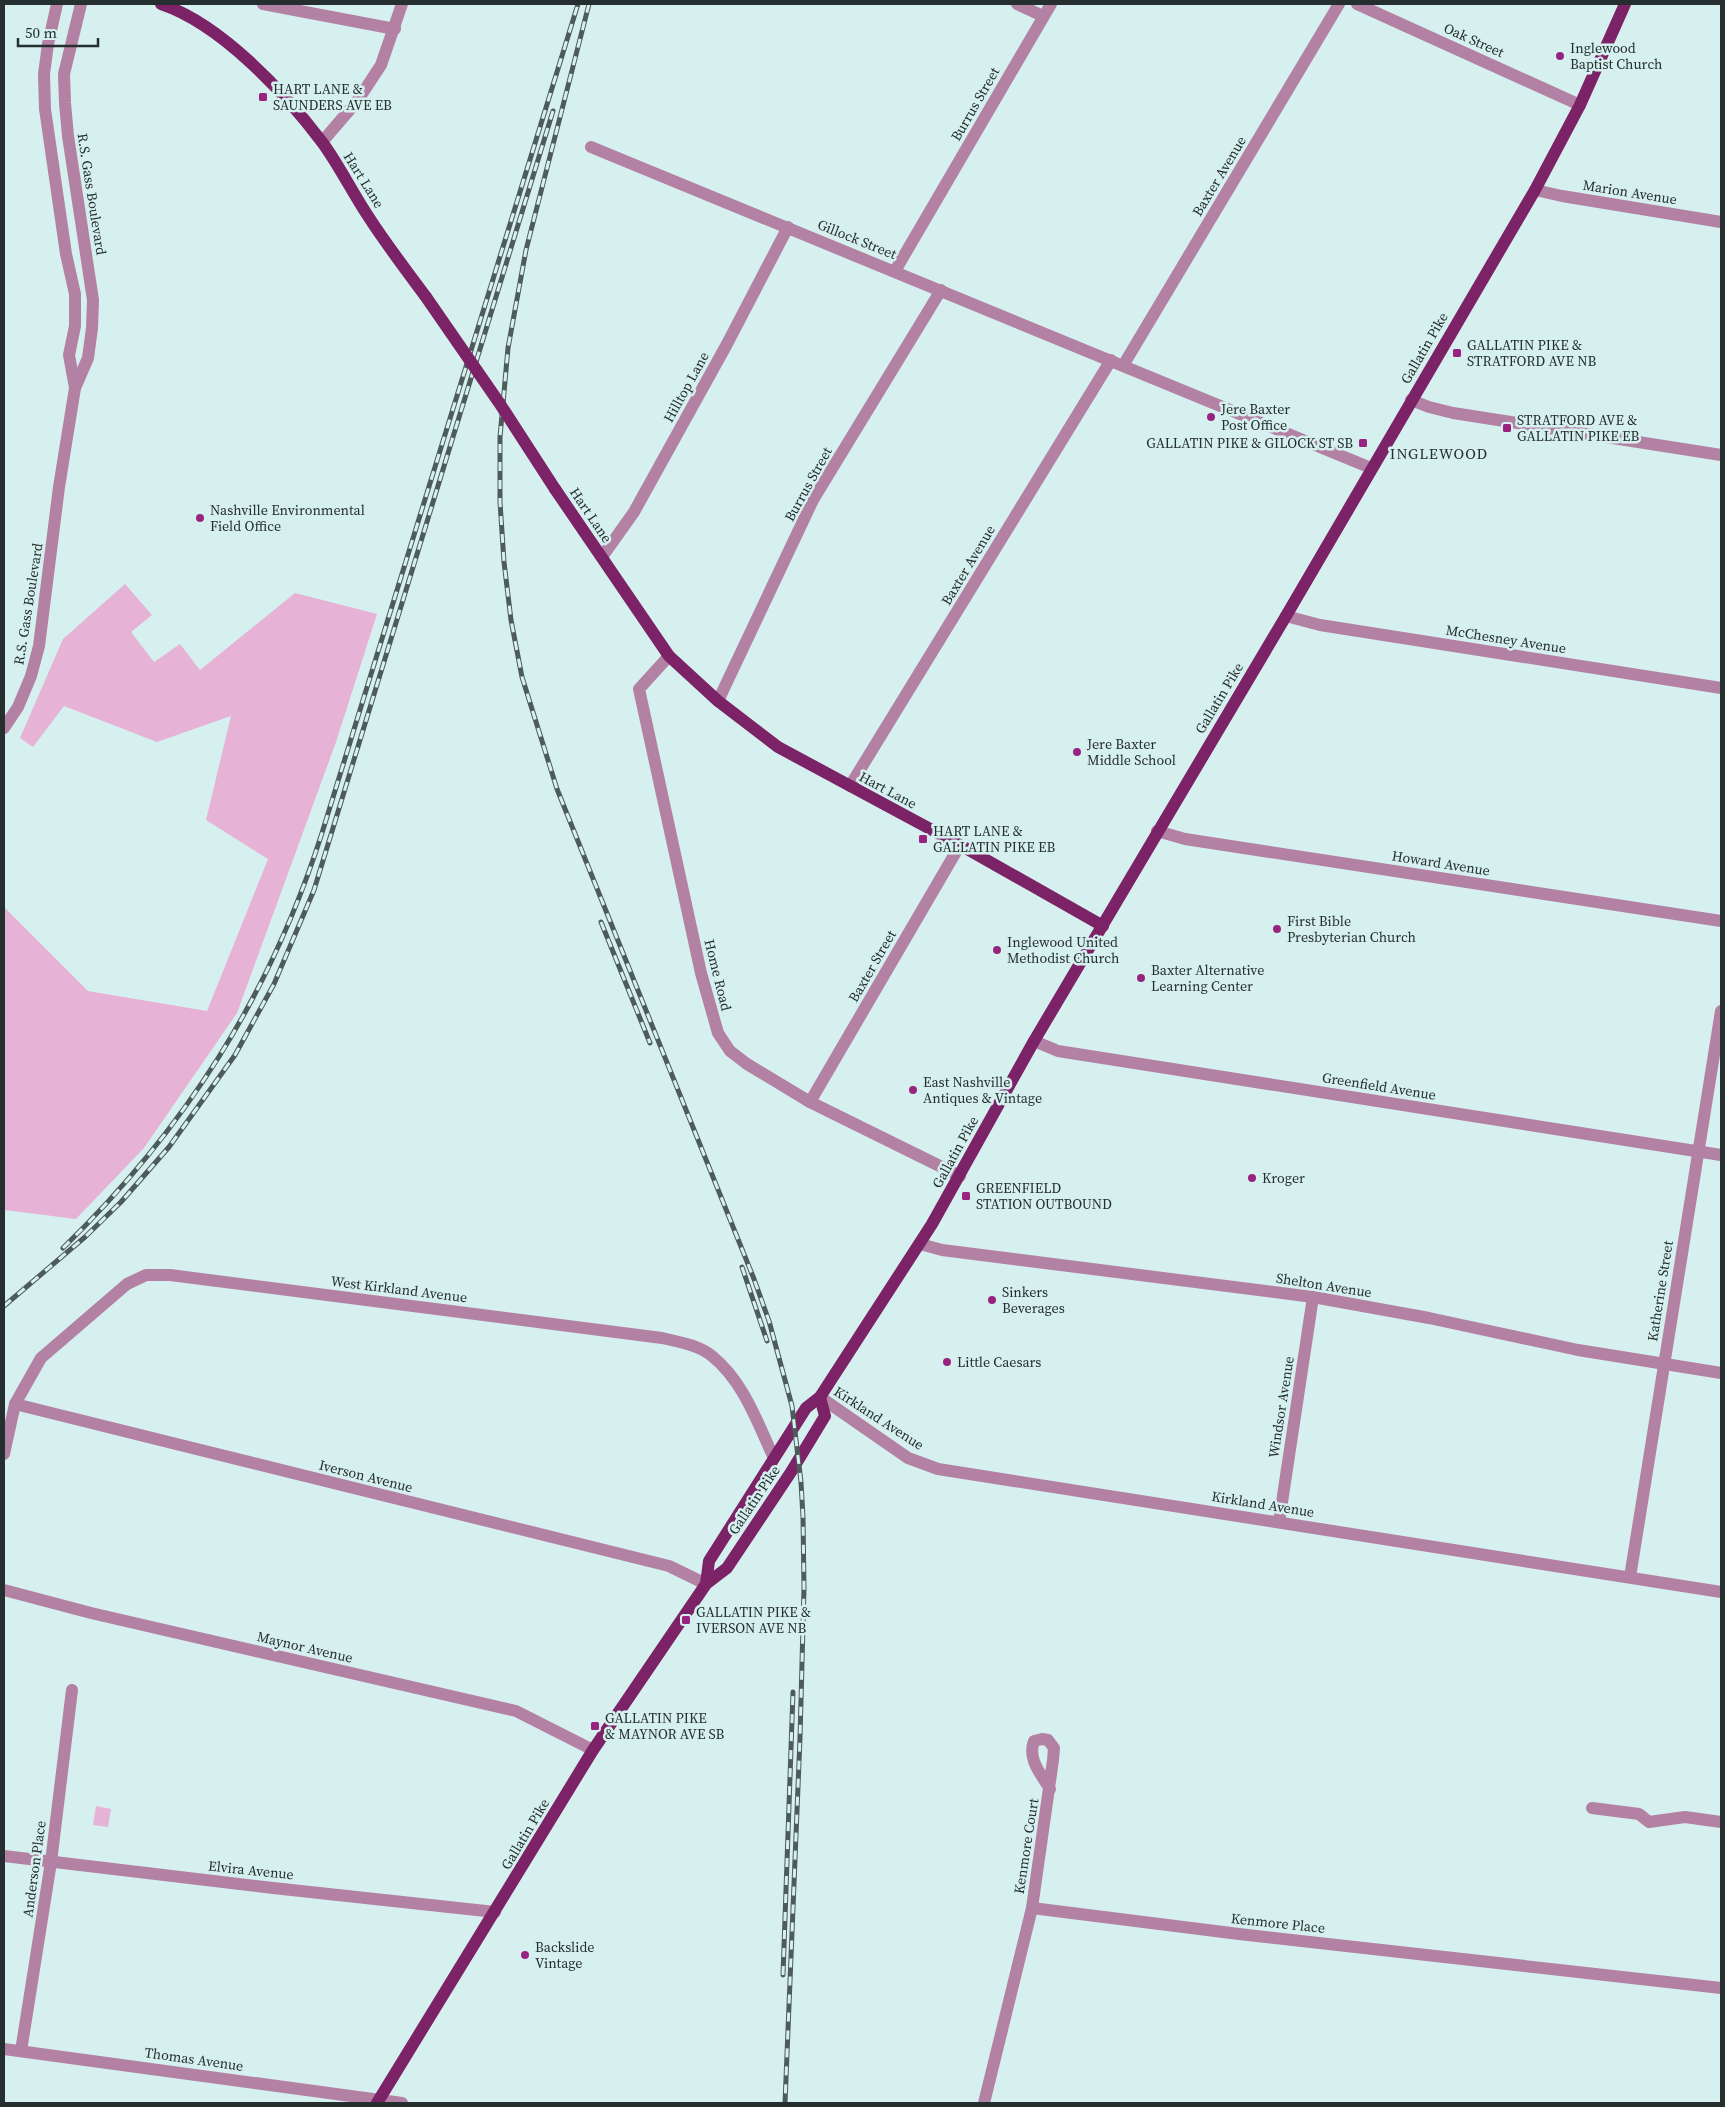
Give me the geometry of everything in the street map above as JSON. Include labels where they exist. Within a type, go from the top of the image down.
[{"type":"main road","name":"Hart Lane","points":[[161,4],[172,7],[240,51],[278,90],[322,142],[369,216],[500,404],[668,656],[718,701],[778,747],[960,845],[1103,926]]},
{"type":"main road","name":"Gallatin Pike","points":[[706,1584],[709,1561],[806,1408],[820,1397],[920,1244],[960,1176],[1034,1041],[1286,616],[1535,190],[1580,104],[1625,4]]},
{"type":"main road","name":"Gallatin Pike","points":[[378,2101],[593,1750],[706,1584],[727,1568],[791,1472],[825,1416],[820,1397]]},
{"type":"street","name":"R.S. Gass Boulevard","points":[[57,4],[48,44],[44,74],[45,109],[66,254],[75,294],[75,326],[69,355],[75,388]]},
{"type":"street","name":"R.S. Gass Boulevard","points":[[4,728],[18,707],[28,684],[39,646],[75,388],[88,358],[92,328],[93,300],[68,136],[64,74],[81,4]]},
{"type":"street","points":[[263,4],[395,28]]},
{"type":"street","points":[[322,142],[358,100],[381,65],[402,4]]},
{"type":"street","points":[[1017,4],[1043,16]]},
{"type":"street","name":"Burrus Street","points":[[895,271],[1051,4]]},
{"type":"street","name":"Baxter Avenue","points":[[1124,364],[1339,4]]},
{"type":"street","name":"Oak Street","points":[[1356,4],[1580,104]]},
{"type":"street","name":"Gillock Street","points":[[591,146],[1124,364]]},
{"type":"street","name":"Marion Avenue","points":[[1535,190],[1721,222]]},
{"type":"street","name":"Hilltop Lane","points":[[602,557],[634,512],[727,344],[788,227]]},
{"type":"street","name":"Burrus Street","points":[[718,701],[813,500],[940,290]]},
{"type":"street","name":"Baxter Avenue","points":[[850,786],[1111,360]]},
{"type":"street","points":[[1124,364],[1371,468]]},
{"type":"street","points":[[1411,400],[1453,413],[1721,455]]},
{"type":"street","name":"McChesney Avenue","points":[[1286,616],[1320,625],[1721,688]]},
{"type":"street","name":"Home Road","points":[[668,656],[639,689],[707,1001],[718,1033],[730,1051],[747,1064],[810,1102],[960,1176]]},
{"type":"street","name":"Howard Avenue","points":[[1157,831],[1202,841],[1721,921]]},
{"type":"street","name":"Baxter Street","points":[[810,1102],[960,845]]},
{"type":"street","name":"Katherine Street","points":[[1630,1577],[1721,1011]]},
{"type":"street","name":"Greenfield Avenue","points":[[1034,1041],[1058,1051],[1721,1155]]},
{"type":"street","name":"Shelton Avenue","points":[[920,1244],[942,1250],[1314,1297],[1429,1318],[1578,1350],[1721,1374]]},
{"type":"street","name":"West Kirkland Avenue","points":[[4,1454],[15,1404],[41,1358],[127,1284],[146,1275],[170,1275],[662,1338],[690,1344],[712,1356],[743,1390],[774,1458]]},
{"type":"street","name":"Windsor Avenue","points":[[1279,1522],[1314,1297]]},
{"type":"street","name":"Kirkland Avenue","points":[[820,1397],[908,1458],[938,1469],[1721,1592]]},
{"type":"street","name":"Iverson Avenue","points":[[15,1404],[669,1566],[706,1584]]},
{"type":"street","name":"Maynor Avenue","points":[[4,1590],[91,1613],[516,1712],[593,1750]]},
{"type":"street","name":"Anderson Place","points":[[21,2051],[51,1862],[72,1690]]},
{"type":"street","name":"Kenmore Court","points":[[1032,1908],[1050,1789]]},
{"type":"street","points":[[1592,1808],[1639,1814],[1649,1822],[1685,1818],[1721,1822]]},
{"type":"street","name":"Elvira Avenue","points":[[4,1856],[495,1912]]},
{"type":"street","points":[[984,2103],[1032,1908]]},
{"type":"street","name":"Kenmore Place","points":[[1032,1908],[1249,1935],[1721,1988]]},
{"type":"street","name":"Thomas Avenue","points":[[4,2049],[402,2103]]},
{"type":"shaded area","points":[[125,584],[152,615],[131,632],[154,662],[180,644],[200,670],[295,593],[377,614],[336,742],[237,1013],[144,1148],[76,1219],[4,1210],[4,907],[88,991],[207,1011],[268,859],[206,820],[231,716],[157,742],[64,706],[33,747],[20,738],[63,639]]},
{"type":"shaded area","points":[[96,1806],[111,1809],[108,1827],[93,1825]]},
{"type":"railway","points":[[63,1248],[107,1203],[148,1156],[185,1107],[219,1057],[249,1005],[277,950],[301,893],[322,833],[578,4]]},
{"type":"railway","points":[[589,4],[526,250],[508,348],[500,437],[500,502],[504,562],[511,620],[522,677],[557,789],[754,1279],[769,1321],[792,1406],[801,1482],[804,1588],[800,1738],[785,2103]]},
{"type":"railway","points":[[4,1306],[85,1237],[121,1202],[169,1147],[235,1055],[274,984],[314,890],[553,111]]},
{"type":"railway","points":[[601,922],[650,1043]]},
{"type":"railway","points":[[742,1267],[767,1341]]},
{"type":"railway","points":[[783,1975],[793,1692]]},
{"type":"place","name":"Inglewood Baptist Church","points":[[1560,56]]},
{"type":"place","name":"HART LANE & SAUNDERS AVE EB","points":[[263,97]]},
{"type":"place","name":"GALLATIN PIKE & STRATFORD AVE NB","points":[[1457,353]]},
{"type":"place","name":"Jere Baxter Post Office","points":[[1211,417]]},
{"type":"place","name":"STRATFORD AVE & GALLATIN PIKE EB","points":[[1507,428]]},
{"type":"place","name":"GALLATIN PIKE & GILOCK ST SB","points":[[1363,443]]},
{"type":"place","name":"Nashville Environmental Field Office","points":[[200,518]]},
{"type":"place","name":"Jere Baxter Middle School","points":[[1077,752]]},
{"type":"place","name":"HART LANE & GALLATIN PIKE EB","points":[[923,839]]},
{"type":"place","name":"First Bible Presbyterian Church","points":[[1277,929]]},
{"type":"place","name":"Inglewood United Methodist Church","points":[[997,950]]},
{"type":"place","name":"Baxter Alternative Learning Center","points":[[1141,978]]},
{"type":"place","name":"East Nashville Antiques & Vintage","points":[[913,1090]]},
{"type":"place","name":"Kroger","points":[[1252,1178]]},
{"type":"place","name":"GREENFIELD STATION OUTBOUND","points":[[966,1196]]},
{"type":"place","name":"Sinkers Beverages","points":[[992,1300]]},
{"type":"place","name":"Little Caesars","points":[[947,1362]]},
{"type":"place","name":"GALLATIN PIKE & IVERSON AVE NB","points":[[686,1620]]},
{"type":"place","name":"GALLATIN PIKE & MAYNOR AVE SB","points":[[595,1726]]},
{"type":"place","name":"Backslide Vintage","points":[[525,1955]]},
{"type":"district","name":"INGLEWOOD","points":[[1439,454]]}]
